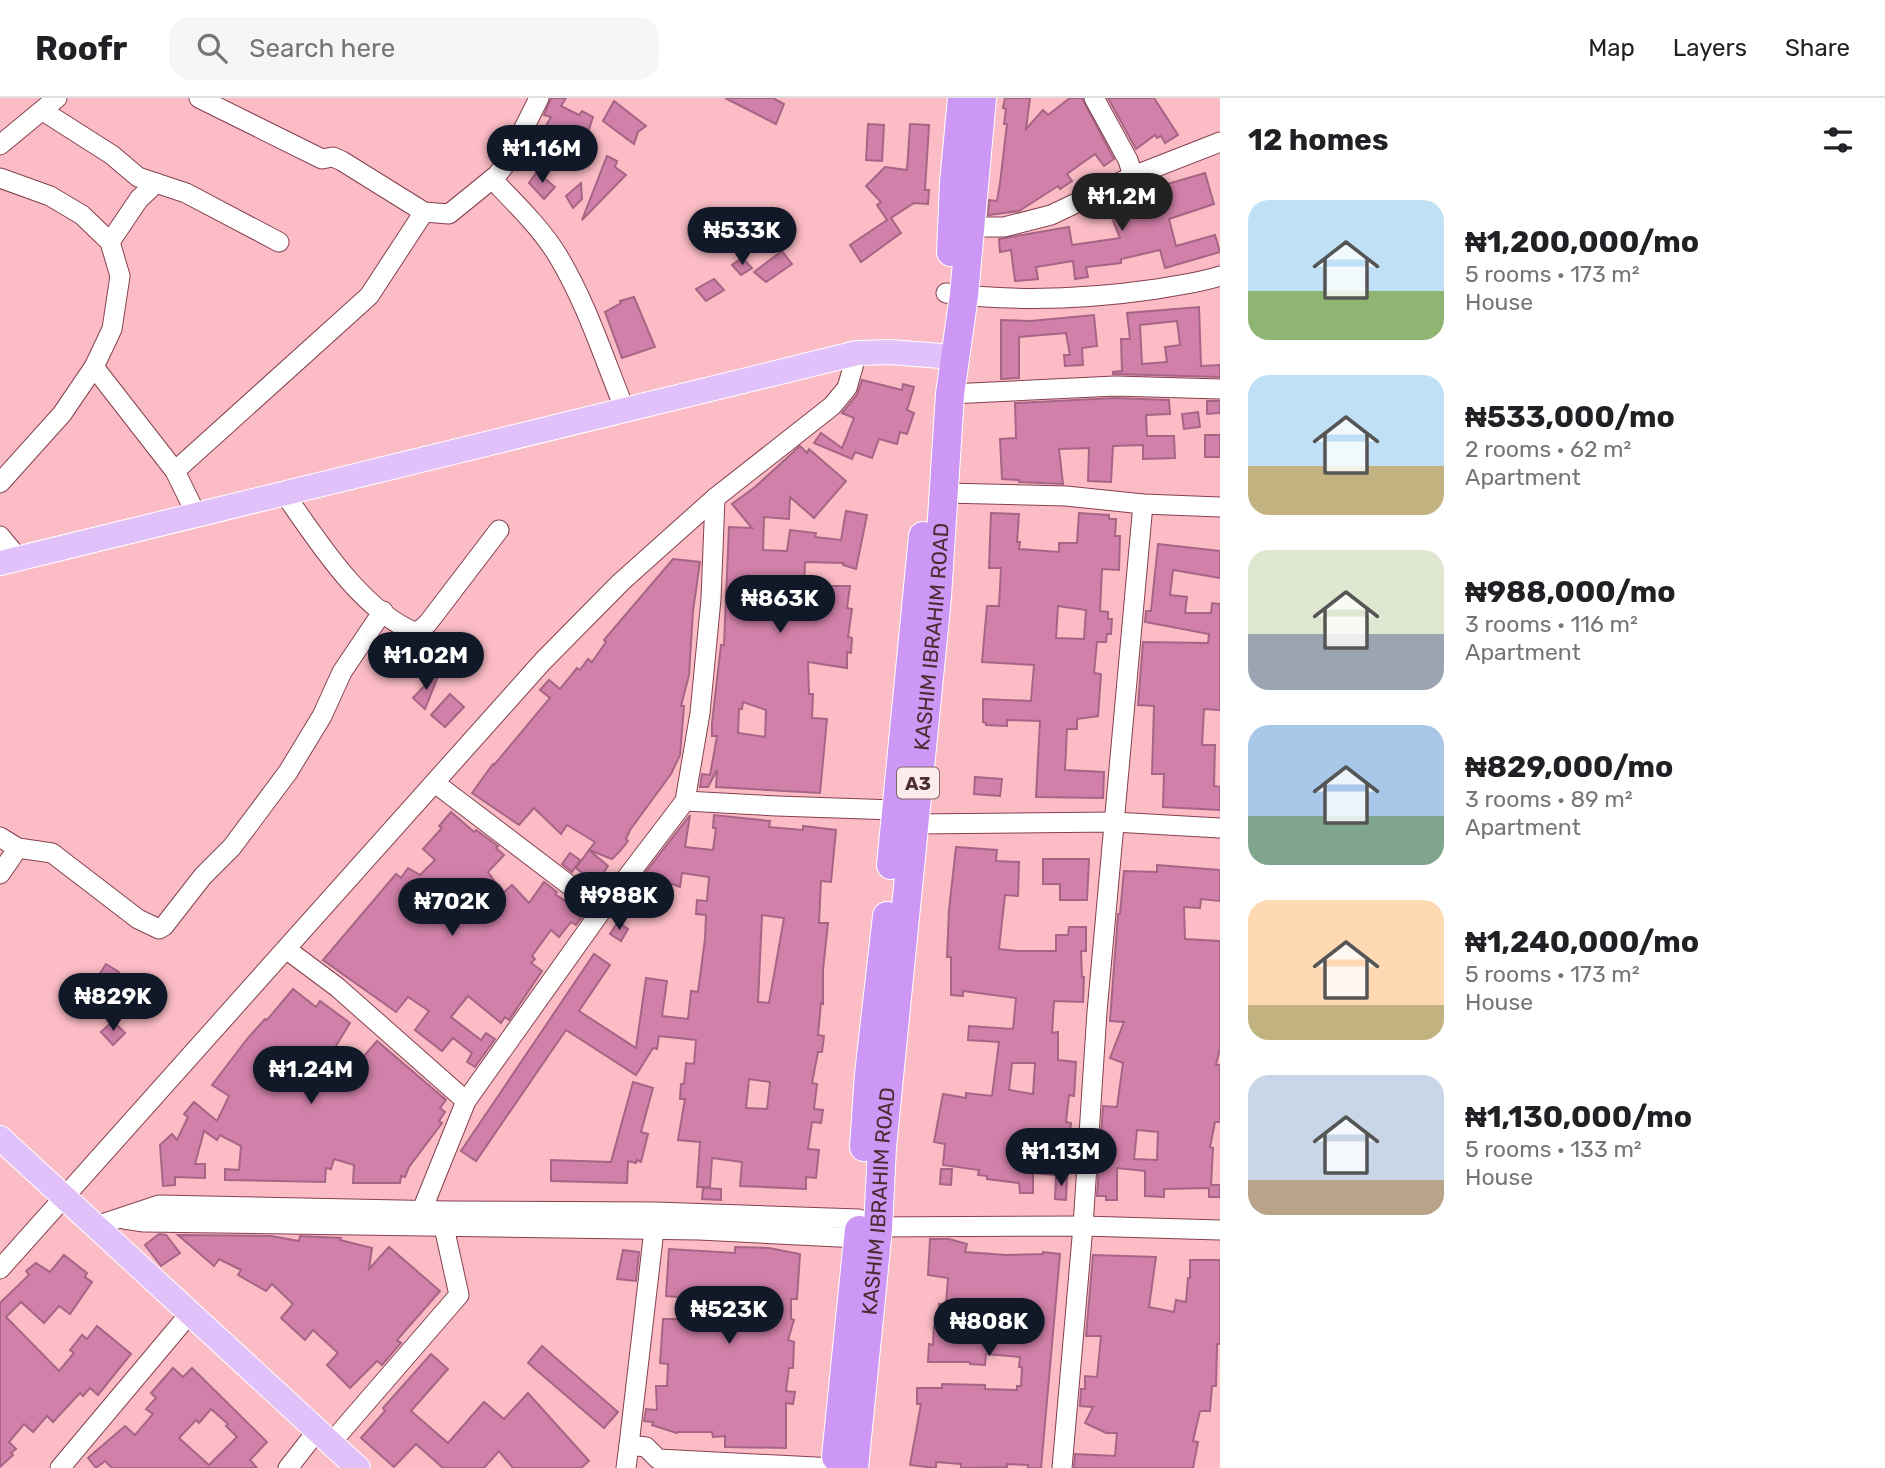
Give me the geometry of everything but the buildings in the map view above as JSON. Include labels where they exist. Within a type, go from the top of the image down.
[{"type":"highway","name":"KASHIM IBRAHIM ROAD","points":[[955,294],[951,261],[954,183],[962,98]]},
{"type":"highway","name":"KASHIM IBRAHIM ROAD","points":[[835,1468],[863,1228],[882,1147],[899,995],[905,817],[925,517],[955,294],[971,227],[982,98]]},
{"type":"highway","name":"KASHIM IBRAHIM ROAD","points":[[905,817],[937,597],[950,394],[946,356]]},
{"type":"highway","name":"KASHIM IBRAHIM ROAD","points":[[855,1468],[863,1228]]},
{"type":"main road","points":[[9,560],[858,353],[946,356]]},
{"type":"main road","points":[[0,1138],[64,1197],[106,1222],[191,1312],[358,1468]]},
{"type":"street","points":[[199,98],[322,159],[334,157],[342,161],[424,212],[449,214],[492,179],[506,162],[539,98]]},
{"type":"street","points":[[1094,98],[1128,160],[1132,176]]},
{"type":"street","points":[[0,145],[50,104],[138,177],[198,199],[279,242]]},
{"type":"street","points":[[971,227],[1004,227],[1051,215],[1132,176],[1220,142]]},
{"type":"street","points":[[0,178],[50,196],[82,215],[110,242],[120,276],[111,329],[94,367],[62,414],[0,483]]},
{"type":"street","points":[[492,179],[528,216],[558,256],[582,302],[625,410]]},
{"type":"street","points":[[110,242],[139,199],[156,183]]},
{"type":"street","points":[[175,471],[369,296],[424,212]]},
{"type":"street","points":[[955,294],[1038,298],[1128,293],[1203,282],[1220,276]]},
{"type":"street","points":[[0,1269],[543,661],[621,582],[715,498],[832,406],[847,388],[858,353]]},
{"type":"street","points":[[94,367],[175,471],[196,514]]},
{"type":"street","points":[[950,394],[1115,386],[1220,389]]},
{"type":"street","points":[[284,493],[335,566],[383,611],[405,628],[417,633],[428,623],[499,530]]},
{"type":"street","points":[[944,493],[1066,496],[1143,504],[1220,507]]},
{"type":"street","points":[[422,1210],[466,1101],[602,910],[685,801],[700,713],[711,598],[715,498]]},
{"type":"street","points":[[1062,1468],[1083,1226],[1097,1012],[1143,504]]},
{"type":"street","points":[[0,536],[9,560]]},
{"type":"street","points":[[0,837],[18,848],[52,853],[138,919],[159,929],[203,876],[232,847],[288,772],[322,716],[342,672],[383,611]]},
{"type":"street","points":[[435,783],[602,910]]},
{"type":"street","points":[[685,801],[905,817],[1114,822],[1220,828]]},
{"type":"street","points":[[0,874],[18,848]]},
{"type":"street","points":[[286,949],[337,988],[466,1101]]},
{"type":"street","points":[[106,1222],[159,1205],[656,1212],[863,1228]]},
{"type":"street","points":[[106,1222],[654,1230],[1083,1226],[1220,1230]]},
{"type":"street","points":[[288,1468],[324,1437],[459,1294],[444,1227]]},
{"type":"street","points":[[626,1468],[654,1230]]},
{"type":"street","points":[[60,1468],[191,1312]]},
{"type":"street","points":[[629,1444],[646,1447],[658,1459],[835,1468]]}]
